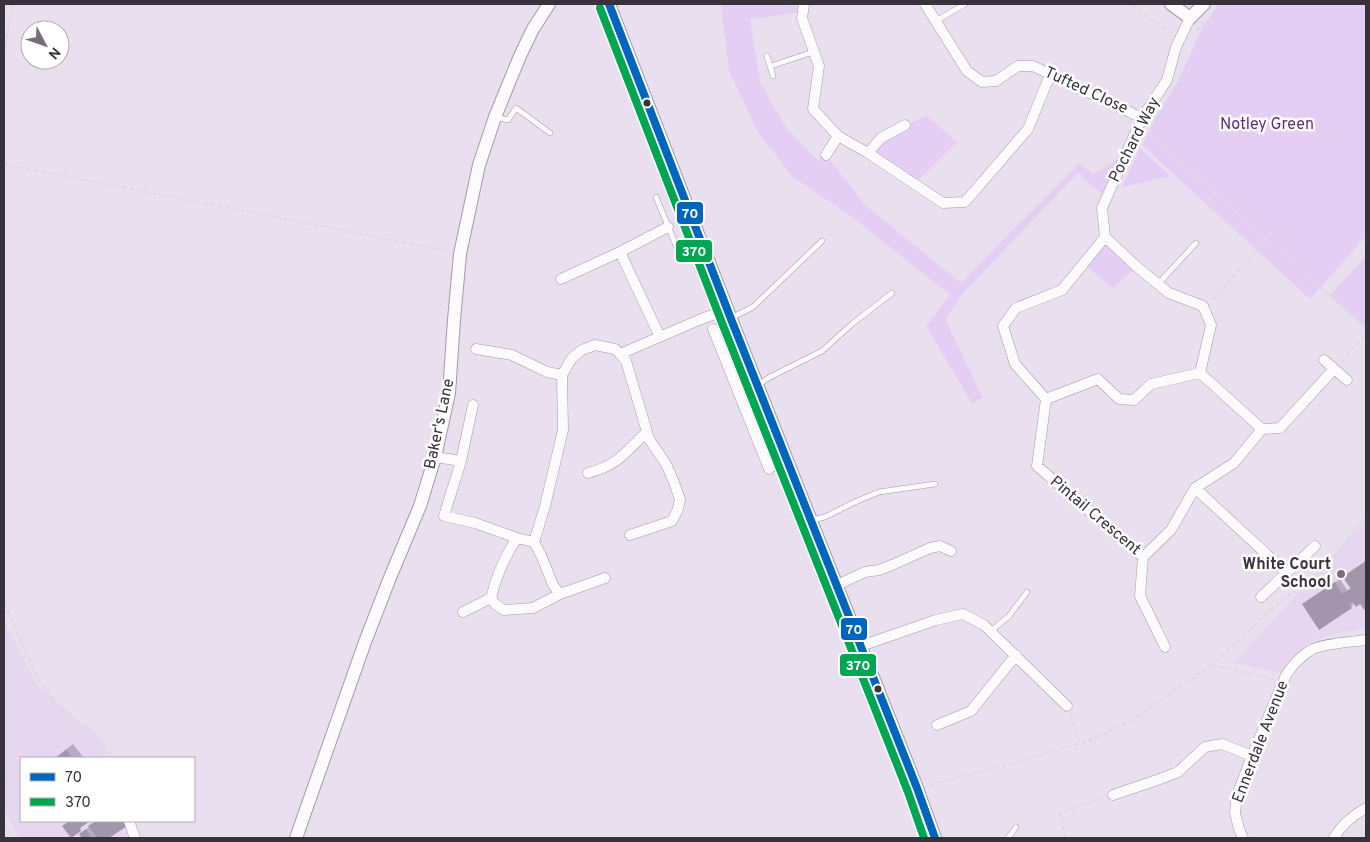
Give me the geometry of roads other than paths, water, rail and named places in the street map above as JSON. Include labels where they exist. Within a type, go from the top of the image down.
[{"type":"street","name":"Baker's Lane","points":[[296,838],[365,642],[420,506],[435,457],[449,393],[460,254],[479,165],[495,117],[520,56],[549,4]]},
{"type":"street","points":[[609,4],[935,838]]},
{"type":"street","points":[[804,4],[802,18],[819,66],[813,109],[838,136],[868,153],[943,203],[965,202],[1028,129],[1050,74]]},
{"type":"street","name":"Tufted Close","points":[[925,4],[967,71],[982,82],[996,82],[1018,66],[1034,66],[1142,118]]},
{"type":"street","points":[[1171,4],[1190,18],[1204,4]]},
{"type":"street","name":"Pochard Way","points":[[1105,238],[1102,208],[1142,118],[1167,80],[1176,47],[1190,18]]},
{"type":"street","points":[[868,153],[881,138],[905,125]]},
{"type":"street","points":[[826,155],[838,136]]},
{"type":"street","points":[[561,279],[620,252],[668,227]]},
{"type":"street","points":[[1105,238],[1169,293],[1203,306],[1211,325],[1200,372],[1151,384],[1134,400],[1119,399],[1098,379],[1046,399],[1015,364],[1003,326],[1016,308],[1062,290],[1105,238]]},
{"type":"street","points":[[620,252],[660,337]]},
{"type":"street","points":[[620,354],[699,320],[729,314]]},
{"type":"street","points":[[713,329],[769,469]]},
{"type":"street","points":[[560,594],[553,586],[534,542],[545,506],[563,430],[562,375],[572,358],[582,350],[595,345],[615,348],[626,361],[649,439],[670,472],[680,499],[678,509],[672,521],[630,535]]},
{"type":"street","points":[[476,349],[512,356],[547,372],[562,375]]},
{"type":"street","points":[[1324,360],[1347,380]]},
{"type":"street","points":[[1200,372],[1262,429],[1280,428],[1334,369]]},
{"type":"street","points":[[736,388],[756,382]]},
{"type":"street","name":"Pintail Crescent","points":[[1046,399],[1037,466],[1144,558],[1171,530],[1195,488],[1234,462],[1262,429]]},
{"type":"street","points":[[473,406],[461,461],[444,516],[475,523],[534,542]]},
{"type":"street","points":[[588,473],[611,465],[622,458],[647,432]]},
{"type":"street","points":[[435,457],[461,461]]},
{"type":"street","points":[[1195,488],[1286,573]]},
{"type":"street","points":[[517,538],[510,548],[494,585],[491,598],[495,604],[504,610],[533,608],[560,594],[605,578]]},
{"type":"street","points":[[837,585],[865,572],[879,570],[892,565],[930,548],[940,546],[951,551]]},
{"type":"street","points":[[1261,597],[1315,546]]},
{"type":"street","points":[[1144,558],[1140,596],[1165,647]]},
{"type":"street","points":[[462,612],[491,598]]},
{"type":"street","points":[[861,646],[936,620],[963,614],[991,631],[1067,706]]},
{"type":"street","name":"Ennerdale Avenue","points":[[1243,838],[1235,813],[1237,796],[1283,681],[1292,665],[1312,650],[1336,643],[1366,640]]},
{"type":"street","points":[[937,725],[971,711],[1016,655]]},
{"type":"street","points":[[1113,795],[1160,780],[1178,772],[1204,747],[1222,744],[1252,756]]},
{"type":"street","points":[[1334,838],[1344,825],[1366,808]]},
{"type":"street","points":[[129,822],[135,838]]},
{"type":"lane","points":[[936,21],[965,4]]},
{"type":"lane","points":[[771,66],[814,52]]},
{"type":"lane","points":[[767,56],[774,76]]},
{"type":"lane","points":[[495,117],[508,120],[516,108],[550,133]]},
{"type":"lane","points":[[656,198],[682,260]]},
{"type":"lane","points":[[729,314],[754,307],[822,241]]},
{"type":"lane","points":[[1158,284],[1196,243]]},
{"type":"lane","points":[[756,382],[822,351],[892,293]]},
{"type":"lane","points":[[811,520],[824,517],[878,492],[934,484]]},
{"type":"lane","points":[[991,631],[1009,616],[1027,592]]},
{"type":"lane","points":[[1008,838],[1016,827]]},
{"type":"place","name":"White Court School","points":[[1341,574]]},
{"type":"park label","name":"Notley Green","points":[[1267,125]]}]
